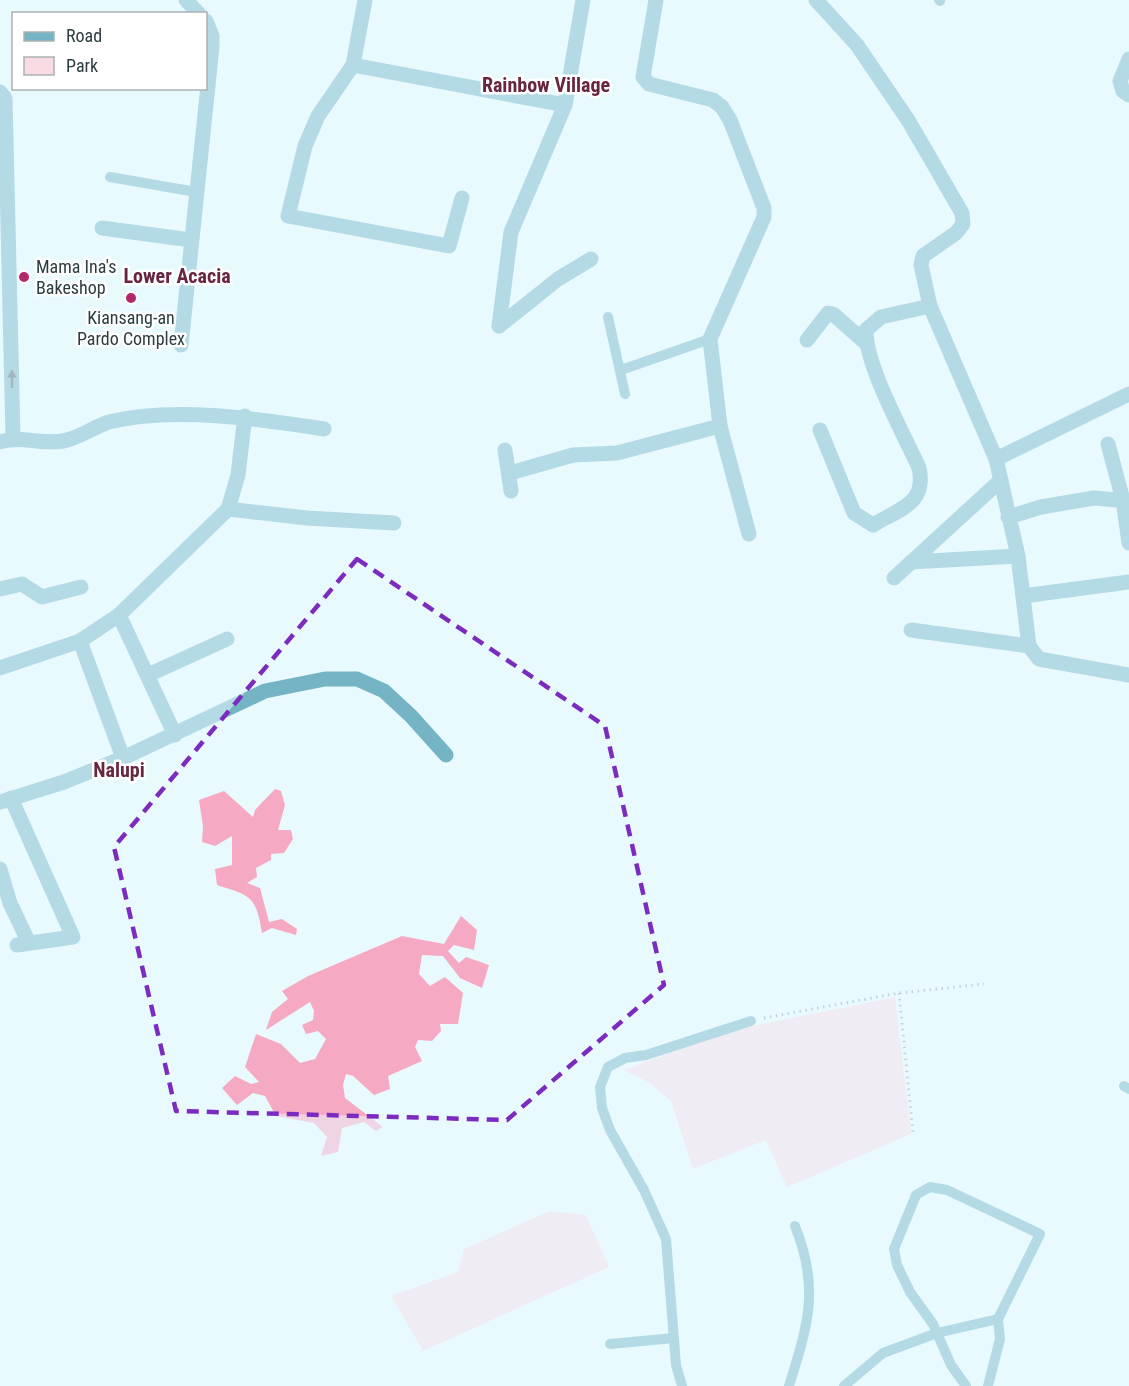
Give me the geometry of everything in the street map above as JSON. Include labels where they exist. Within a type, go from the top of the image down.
[{"type":"street","points":[[186,0],[197,12]]},
{"type":"street","points":[[365,0],[353,65],[318,116],[305,146],[288,216],[449,246],[462,198]]},
{"type":"street","points":[[583,0],[565,105],[511,232],[499,326],[558,279],[591,259]]},
{"type":"street","points":[[656,0],[643,77],[649,84],[713,100],[722,107],[730,120],[764,208],[760,228],[710,339],[720,426],[749,534]]},
{"type":"street","points":[[816,0],[856,45],[909,120],[962,213],[963,224],[956,233],[923,256],[921,265],[930,306],[996,459],[1018,556],[1029,646],[1038,659],[1128,671]]},
{"type":"street","points":[[181,345],[212,47],[212,36],[207,24]]},
{"type":"street","points":[[1129,59],[1120,81],[1123,91],[1129,95]]},
{"type":"street","points":[[353,65],[565,105]]},
{"type":"street","points":[[0,92],[4,98],[7,440],[46,444],[73,440],[108,423],[157,417],[244,416],[324,429]]},
{"type":"street","points":[[102,228],[191,240]]},
{"type":"street","points":[[820,430],[854,513],[861,519],[873,525],[916,500],[923,484],[919,468],[866,343],[866,330],[881,317],[930,306]]},
{"type":"street","points":[[807,340],[828,313],[833,314],[866,343]]},
{"type":"street","points":[[996,459],[1129,394]]},
{"type":"street","points":[[0,668],[80,641],[118,615],[228,509],[238,475],[244,416]]},
{"type":"street","points":[[510,473],[573,455],[617,453],[720,426]]},
{"type":"street","points":[[1108,444],[1126,500],[1129,543]]},
{"type":"street","points":[[505,450],[511,491]]},
{"type":"street","points":[[894,578],[1001,480]]},
{"type":"street","points":[[1008,517],[1041,507],[1085,499],[1126,500]]},
{"type":"street","points":[[228,509],[307,518],[394,523]]},
{"type":"street","points":[[911,562],[1018,556]]},
{"type":"street","points":[[1023,596],[1129,582]]},
{"type":"street","points":[[0,589],[22,584],[42,597],[81,587]]},
{"type":"street","points":[[118,615],[175,735]]},
{"type":"street","points":[[911,630],[1029,646]]},
{"type":"street","points":[[148,675],[227,639]]},
{"type":"street","points":[[80,641],[123,758]]},
{"type":"street","points":[[0,869],[5,905],[23,944],[73,937],[5,800],[64,782],[123,758],[265,691],[345,678],[364,682],[384,692],[411,716],[446,755]]},
{"type":"lane","points":[[110,177],[196,192]]},
{"type":"lane","points":[[608,317],[626,394]]},
{"type":"lane","points":[[621,370],[710,339]]},
{"type":"lane","points":[[682,1386],[676,1365],[666,1239],[644,1190],[610,1130],[602,1108],[600,1087],[608,1067],[625,1058],[646,1054],[751,1021]]},
{"type":"lane","points":[[966,1386],[951,1365],[937,1333],[910,1292],[897,1265],[894,1249],[916,1196],[930,1187],[947,1190],[1040,1234],[998,1319],[1000,1339],[988,1386]]},
{"type":"lane","points":[[789,1386],[805,1336],[811,1305],[805,1252],[795,1226]]},
{"type":"lane","points":[[844,1386],[883,1353],[937,1333],[998,1319]]},
{"type":"lane","points":[[610,1344],[674,1338]]},
{"type":"path","points":[[751,1021],[898,993],[984,984]]},
{"type":"path","points":[[898,993],[913,1133]]},
{"type":"highlighted area","points":[[357,559],[605,726],[664,985],[507,1120],[176,1111],[114,847]]},
{"type":"green space","points":[[895,997],[911,1134],[787,1187],[766,1140],[693,1169],[671,1101],[650,1083],[624,1070],[728,1031]]},
{"type":"green space","points":[[550,1211],[586,1215],[609,1267],[423,1351],[391,1296],[458,1272],[464,1249]]},
{"type":"shaded area","points":[[275,789],[281,791],[285,805],[278,830],[291,830],[293,839],[284,853],[271,854],[271,860],[256,868],[257,877],[247,883],[260,888],[269,922],[282,919],[297,929],[296,935],[272,928],[262,933],[257,911],[250,899],[217,885],[215,869],[232,865],[232,836],[215,846],[202,842],[203,826],[199,800],[224,791],[253,817],[255,810]]},
{"type":"shaded area","points":[[461,916],[477,930],[474,950],[454,945],[448,951],[459,963],[466,957],[489,965],[482,988],[460,978],[443,956],[422,955],[419,974],[430,986],[445,977],[463,993],[458,1024],[440,1024],[441,1031],[432,1041],[418,1040],[415,1047],[422,1061],[388,1076],[390,1089],[374,1095],[353,1076],[346,1074],[343,1085],[345,1098],[383,1127],[376,1131],[364,1122],[342,1128],[338,1152],[321,1156],[327,1137],[314,1123],[276,1116],[265,1096],[253,1093],[237,1105],[222,1088],[235,1076],[251,1084],[259,1082],[245,1067],[256,1034],[281,1044],[300,1063],[315,1059],[326,1039],[318,1031],[306,1034],[302,1025],[313,1020],[314,1011],[310,1002],[266,1030],[272,1012],[288,999],[282,991],[308,976],[402,936],[444,944]]},
{"type":"place","name":"Mama Ina's Bakeshop","points":[[24,277]]},
{"type":"place","name":"Kiansang-an Pardo Complex","points":[[131,298]]},
{"type":"district","name":"Rainbow Village","points":[[546,85]]},
{"type":"district","name":"Lower Acacia","points":[[177,276]]},
{"type":"district","name":"Nalupi","points":[[119,770]]}]
